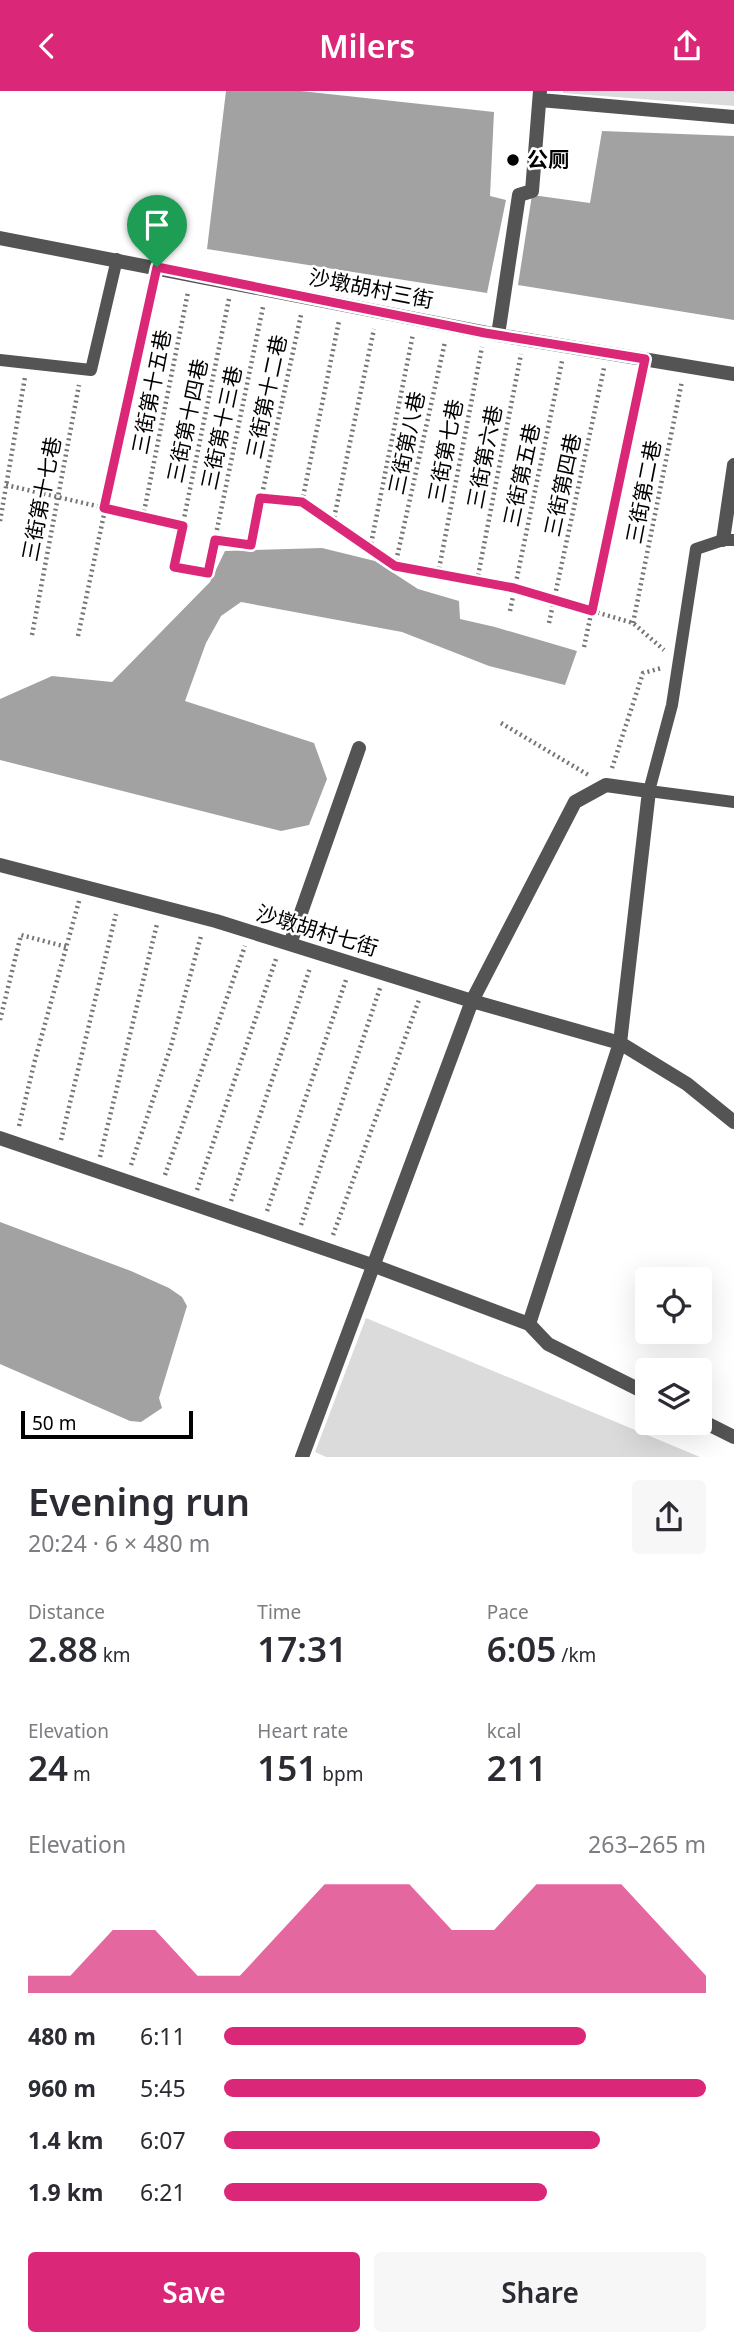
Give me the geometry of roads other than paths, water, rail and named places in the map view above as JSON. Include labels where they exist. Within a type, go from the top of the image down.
[{"type":"street","points":[[491,334],[519,195],[532,191],[540,96],[734,117]]},
{"type":"street","name":"沙墩胡村三街","points":[[0,238],[491,334],[734,374]]},
{"type":"street","points":[[728,540],[734,465]]},
{"type":"street","points":[[286,943],[359,748]]},
{"type":"street","points":[[302,1457],[471,1001],[575,802],[606,785],[649,791],[620,1043],[529,1324]]},
{"type":"street","name":"沙墩胡村七街","points":[[0,865],[206,918],[471,1001],[620,1043],[687,1084],[734,1122]]},
{"type":"street","points":[[0,1139],[372,1265],[529,1324],[548,1344],[635,1388]]},
{"type":"street","points":[[712,1426],[734,1437]]},
{"type":"lane","points":[[0,361],[91,370],[117,259]]},
{"type":"lane","points":[[728,540],[696,549],[673,705],[649,791],[734,802]]},
{"type":"place","name":"公厕","points":[[513,160]]}]
